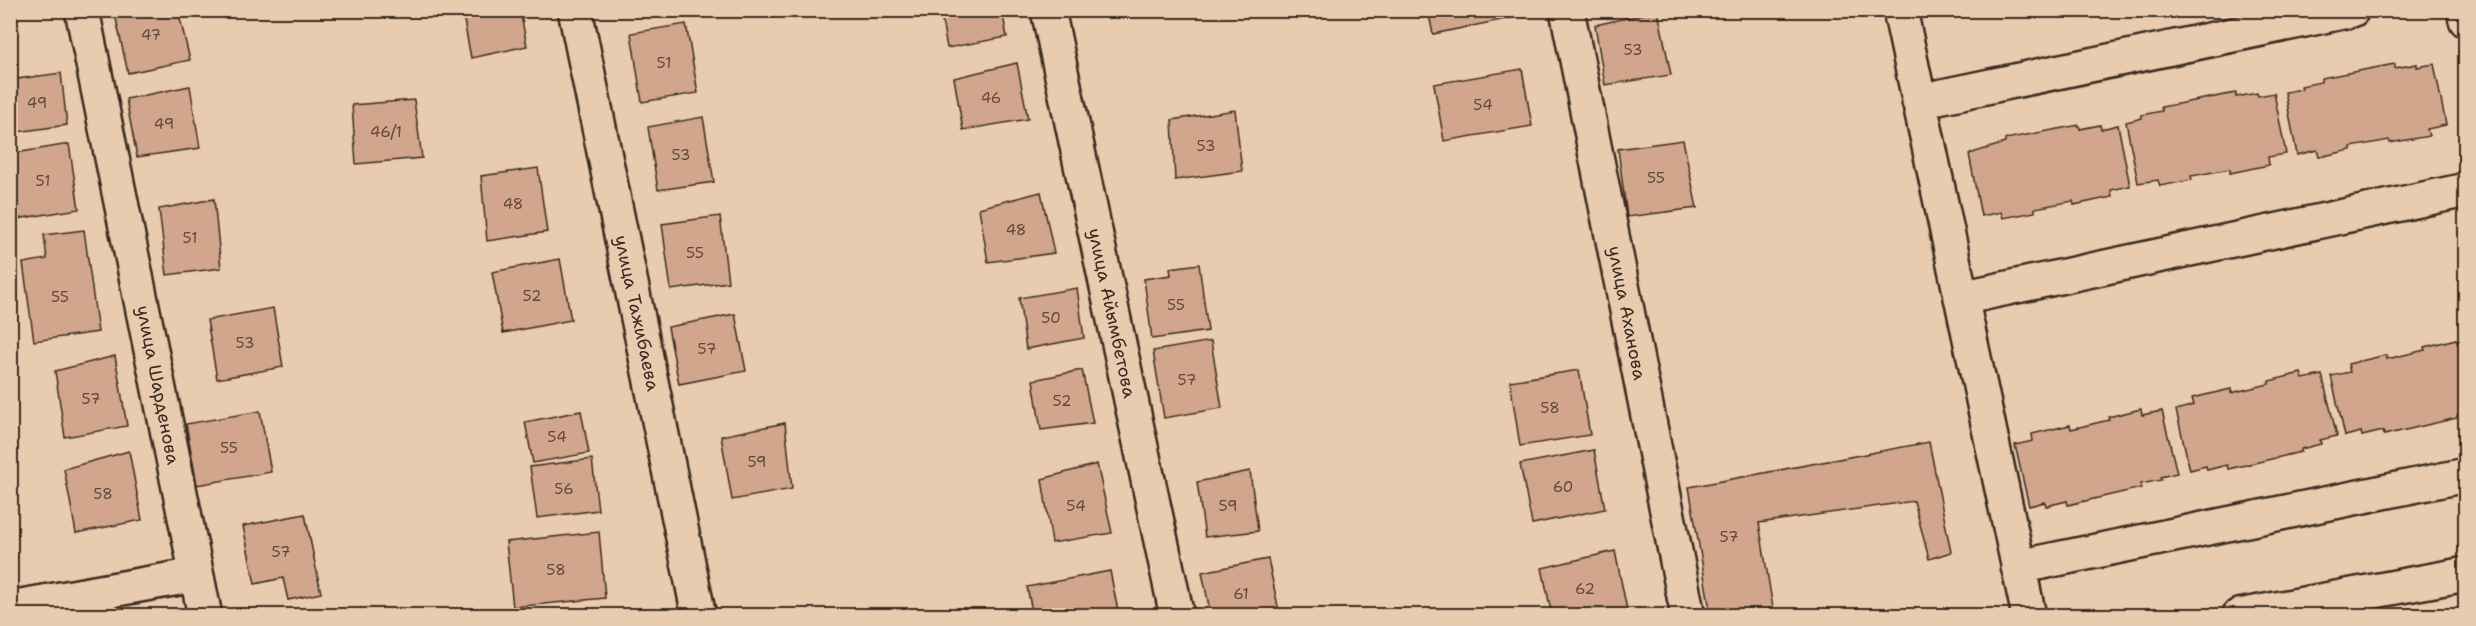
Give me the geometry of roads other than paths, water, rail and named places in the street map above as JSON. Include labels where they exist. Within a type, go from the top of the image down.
[{"type":"street","name":"улица Шарденова","points":[[82,10],[205,615]]},
{"type":"street","name":"улица Тажибаева","points":[[575,10],[699,615]]},
{"type":"street","name":"улица Айымбетова","points":[[1048,10],[1177,615]]},
{"type":"street","name":"улица Аханова","points":[[1567,10],[1688,615]]},
{"type":"street","points":[[1900,10],[2029,615]]},
{"type":"street","points":[[1919,101],[2352,10]]},
{"type":"street","points":[[2464,10],[2466,20]]},
{"type":"street","points":[[1961,298],[2466,190]]},
{"type":"street","points":[[2018,567],[2466,475]]},
{"type":"street","points":[[2239,615],[2466,574]]},
{"type":"street","points":[[10,608],[196,575]]}]
